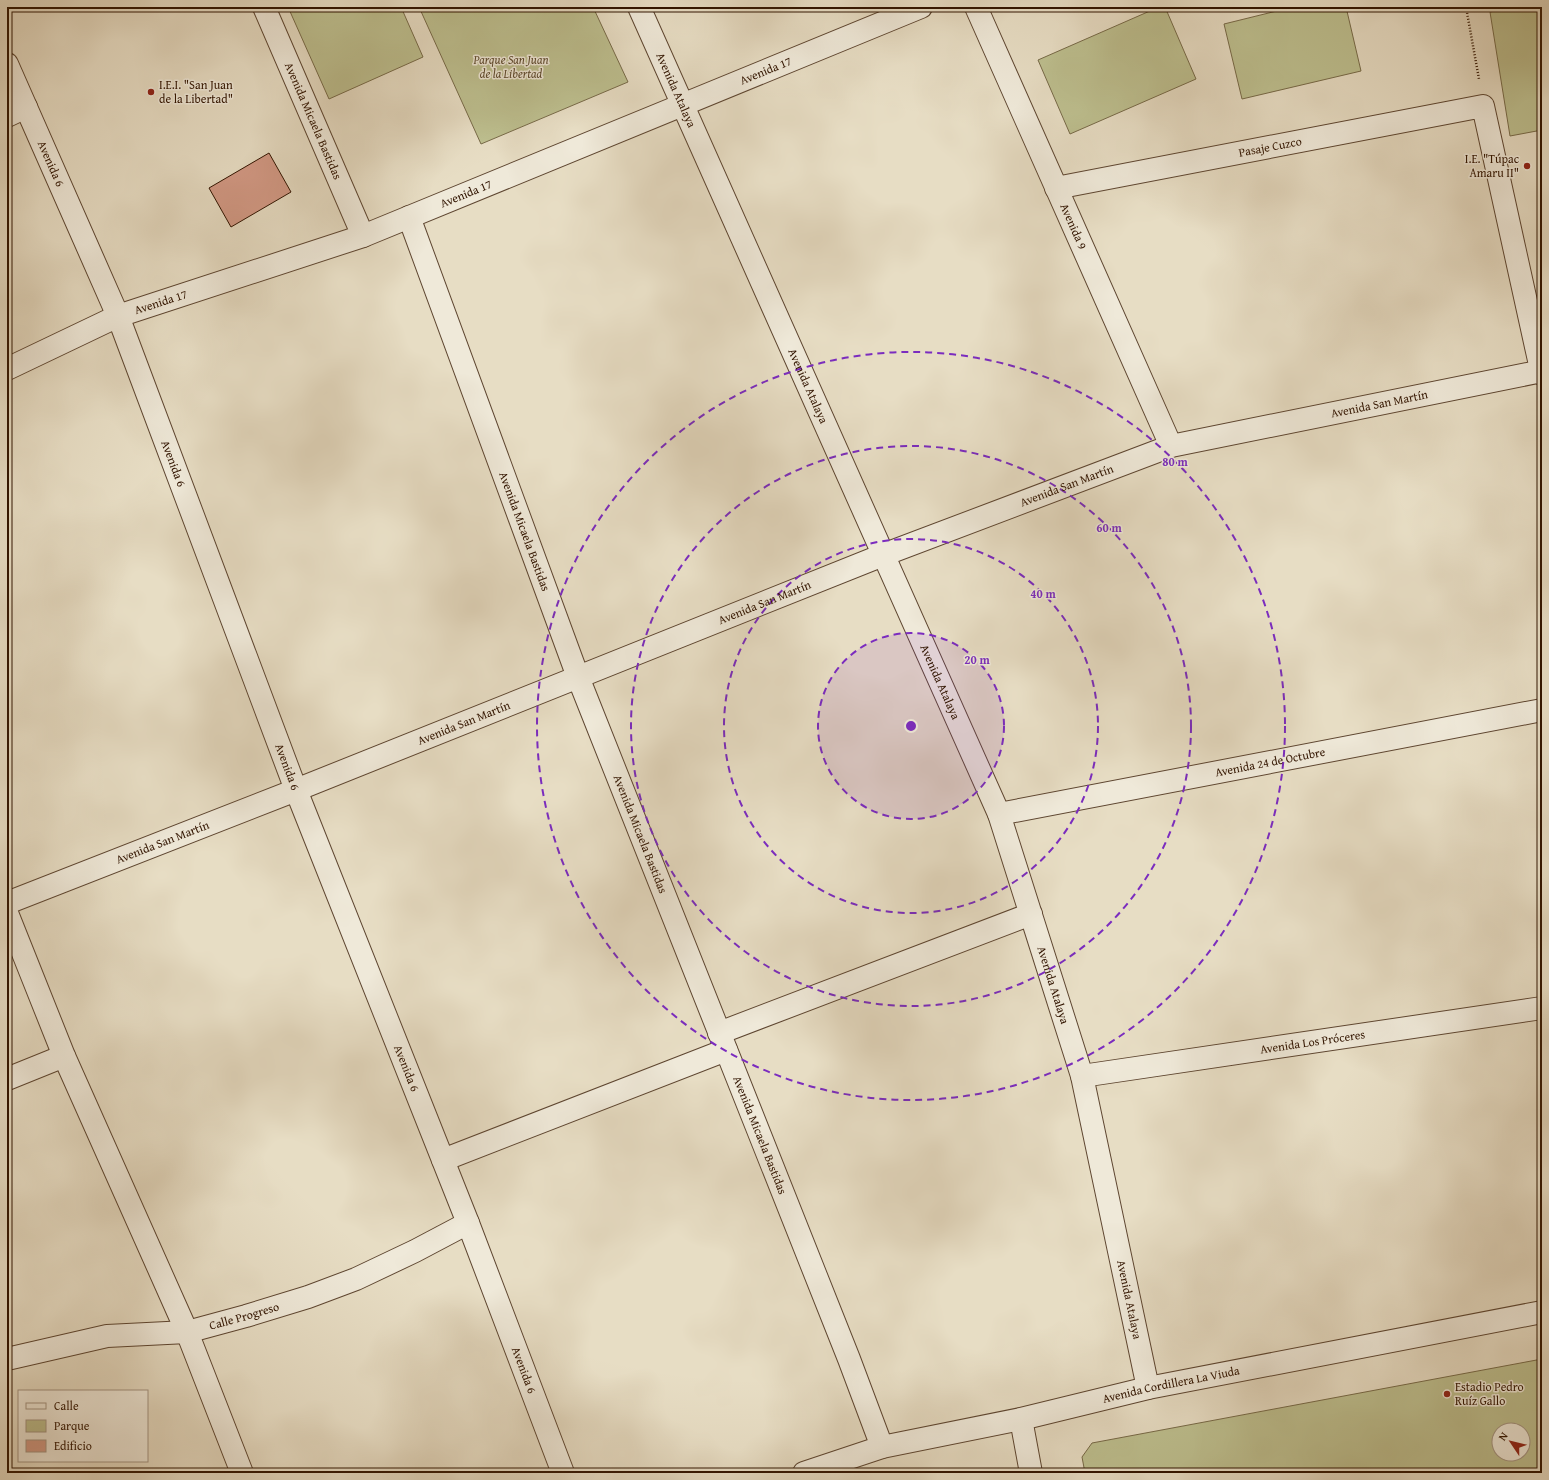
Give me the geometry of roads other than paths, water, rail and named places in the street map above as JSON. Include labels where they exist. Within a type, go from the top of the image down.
[{"type":"street","name":"Avenida Micaela Bastidas","points":[[264,7],[362,236]]},
{"type":"street","name":"Avenida Atalaya","points":[[639,7],[999,814],[1082,1076],[1148,1388]]},
{"type":"street","name":"Avenida 17","points":[[7,369],[118,316],[362,236],[921,7]]},
{"type":"street","name":"Avenida 9","points":[[976,7],[1171,446]]},
{"type":"street","name":"Avenida 6","points":[[7,64],[118,316],[296,790],[468,1223],[563,1473]]},
{"type":"street","name":"Pasaje Cuzco","points":[[1056,188],[1483,106],[1542,371]]},
{"type":"street","points":[[7,116],[26,107]]},
{"type":"street","name":"Avenida Micaela Bastidas","points":[[409,217],[578,677],[849,1359],[882,1447]]},
{"type":"street","name":"Avenida San Martín","points":[[7,902],[296,790],[883,555],[1171,446],[1542,371]]},
{"type":"street","name":"Avenida 24 de Octubre","points":[[999,814],[1542,710]]},
{"type":"street","points":[[7,913],[64,1056],[187,1332],[242,1473]]},
{"type":"street","points":[[443,1160],[723,1041],[1031,914]]},
{"type":"street","name":"Avenida Los Próceres","points":[[1082,1076],[1542,1008]]},
{"type":"street","points":[[7,1079],[64,1056]]},
{"type":"street","name":"Calle Progreso","points":[[7,1359],[107,1336],[187,1332],[301,1299],[356,1279],[468,1223]]},
{"type":"street","name":"Avenida Cordillera La Viuda","points":[[804,1473],[882,1447],[1021,1419],[1148,1388],[1542,1312]]},
{"type":"street","points":[[1021,1419],[1031,1473]]},
{"type":"place","name":"I.E.I. \"San Juan de la Libertad\"","points":[[151,92]]},
{"type":"place","name":"I.E. \"Túpac Amaru II\"","points":[[1527,166]]},
{"type":"place","name":"Estadio Pedro Ruíz Gallo","points":[[1447,1394]]},
{"type":"park label","name":"Parque San Juan de la Libertad","points":[[511,67]]}]
